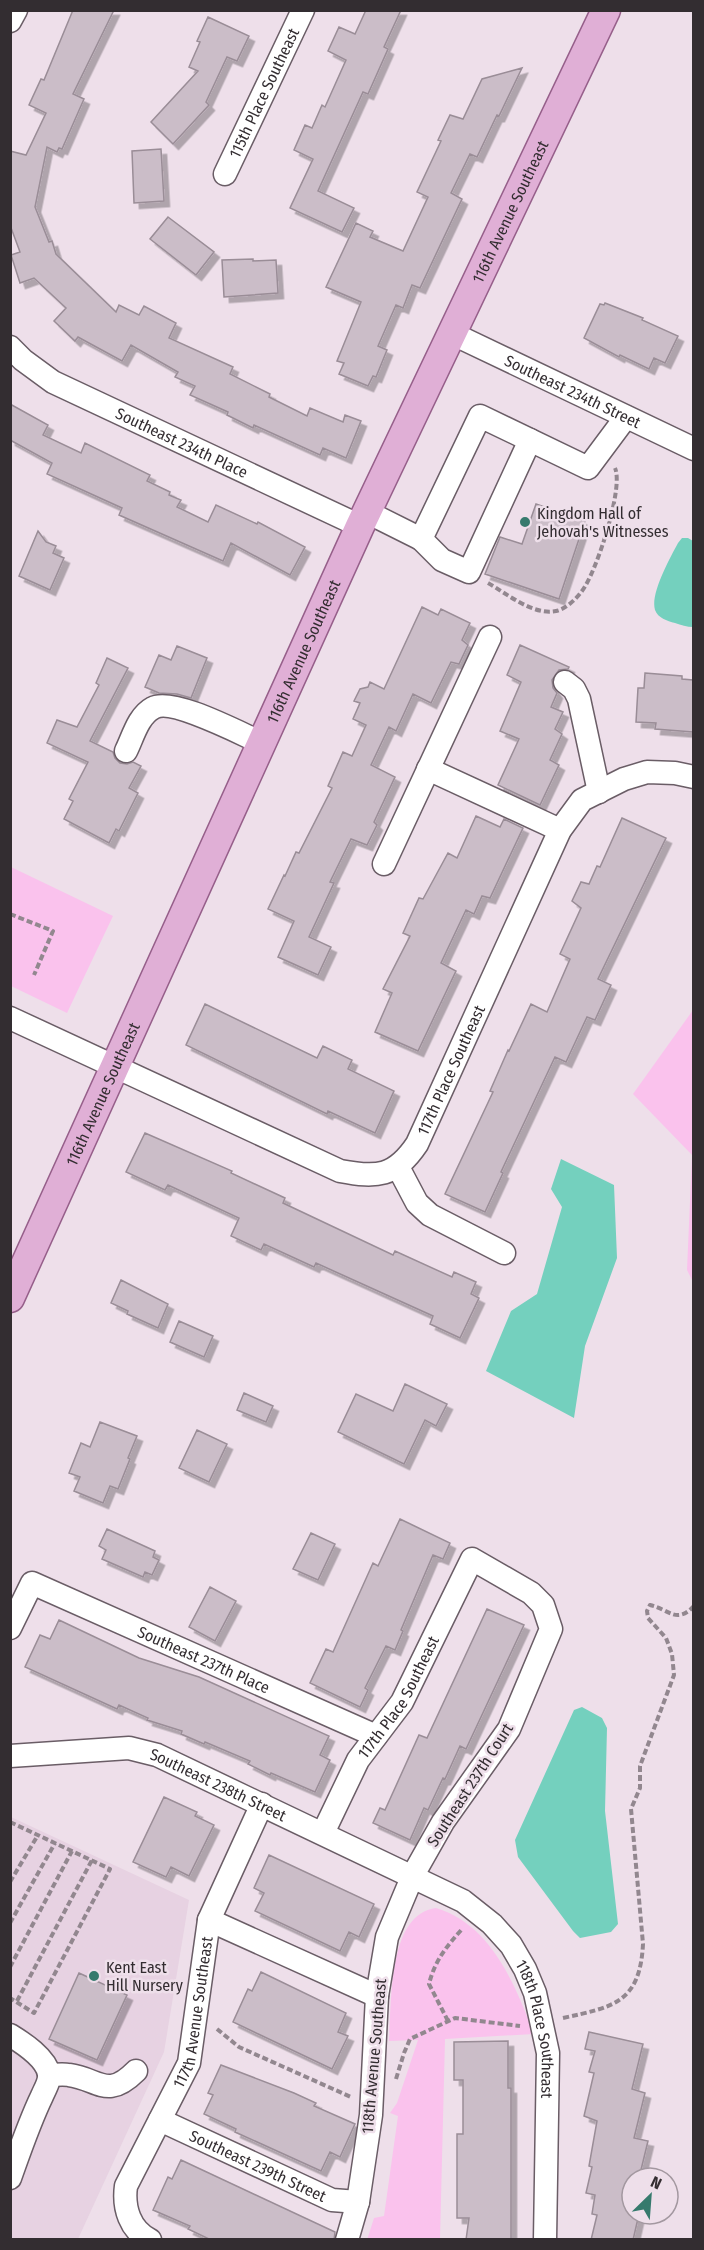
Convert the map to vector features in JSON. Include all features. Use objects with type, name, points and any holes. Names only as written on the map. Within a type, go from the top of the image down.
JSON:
[{"type":"main road","name":"116th Avenue Southeast","points":[[10,1298],[363,519],[606,10]]},
{"type":"street","points":[[10,21],[16,10]]},
{"type":"street","name":"115th Place Southeast","points":[[225,174],[303,10]]},
{"type":"street","name":"Southeast 234th Street","points":[[451,333],[693,448]]},
{"type":"street","name":"Southeast 234th Place","points":[[10,347],[23,360],[53,382],[363,519],[421,539],[442,560],[470,572]]},
{"type":"street","points":[[421,539],[480,416],[588,468],[626,417]]},
{"type":"street","points":[[470,572],[530,440]]},
{"type":"street","points":[[384,864],[490,637]]},
{"type":"street","points":[[565,682],[574,689],[579,699],[599,792]]},
{"type":"street","points":[[126,751],[143,716],[154,707],[165,705],[191,712],[262,743]]},
{"type":"street","points":[[428,769],[560,830]]},
{"type":"street","name":"117th Place Southeast","points":[[398,1167],[417,1144],[560,830],[582,800],[624,779],[647,772],[675,773],[693,777]]},
{"type":"street","points":[[10,1017],[115,1068],[340,1171],[368,1175],[387,1172],[398,1167],[417,1203],[430,1215],[504,1253]]},
{"type":"street","name":"117th Place Southeast","points":[[323,1833],[358,1760],[402,1702],[472,1559]]},
{"type":"street","name":"Southeast 237th Court","points":[[413,1875],[443,1822],[508,1729],[551,1629],[543,1605],[531,1593],[472,1559]]},
{"type":"street","name":"Southeast 237th Place","points":[[10,1628],[32,1583],[376,1736]]},
{"type":"street","name":"Southeast 238th Street","points":[[10,1756],[129,1748],[157,1755],[413,1875]]},
{"type":"street","name":"117th Avenue Southeast","points":[[150,2240],[141,2235],[129,2217],[124,2202],[126,2186],[189,2063],[209,1920],[262,1804]]},
{"type":"street","name":"118th Place Southeast","points":[[413,1875],[464,1901],[477,1912],[511,1945],[535,1993],[548,2054],[545,2240]]},
{"type":"street","name":"118th Avenue Southeast","points":[[347,2240],[358,2202],[371,2115],[377,1996],[387,1937],[413,1875]]},
{"type":"street","points":[[209,1920],[377,1996]]},
{"type":"street","points":[[10,2035],[38,2057],[49,2075],[47,2085],[25,2133],[10,2178]]},
{"type":"street","points":[[49,2075],[69,2074],[98,2086],[108,2086],[128,2080],[136,2071]]},
{"type":"street","name":"Southeast 239th Street","points":[[160,2120],[332,2200],[358,2202]]},
{"type":"path","points":[[470,572],[528,606],[544,611],[556,611],[569,604],[583,590],[593,569],[615,500],[618,475],[605,445]]},
{"type":"path","points":[[10,915],[53,931],[34,975]]},
{"type":"path","points":[[543,2023],[605,2009],[620,2002],[631,1989],[642,1966],[643,1944],[631,1809],[640,1788],[640,1766],[674,1675],[672,1654],[666,1638],[648,1618],[647,1611],[650,1605],[674,1616],[686,1614],[693,1606]]},
{"type":"path","points":[[10,1822],[110,1869],[34,2013],[10,1998]]},
{"type":"path","points":[[10,1882],[38,1835]]},
{"type":"path","points":[[10,1923],[55,1843]]},
{"type":"path","points":[[10,1968],[72,1851]]},
{"type":"path","points":[[17,2001],[92,1860]]},
{"type":"path","points":[[448,2021],[429,1984],[433,1968],[442,1952],[477,1912]]},
{"type":"shaded area","points":[[682,538],[693,541],[693,627],[666,620],[658,615],[654,603],[662,576]]},
{"type":"shaded area","points":[[11,867],[113,916],[67,1013],[11,986]]},
{"type":"shaded area","points":[[693,1010],[693,1282],[687,1270],[692,1155],[633,1094]]},
{"type":"shaded area","points":[[561,1159],[614,1185],[617,1258],[585,1346],[574,1418],[486,1371],[511,1311],[537,1294],[562,1207],[551,1189]]},
{"type":"shaded area","points":[[582,1707],[602,1718],[607,1728],[605,1811],[618,1924],[611,1932],[580,1938],[518,1857],[515,1840],[574,1710]]},
{"type":"shaded area","name":"Kent East Hill Nursery","points":[[11,1817],[189,1900],[164,2052],[78,2239],[11,2240]]},
{"type":"shaded area","points":[[436,1908],[456,1916],[487,1942],[519,1996],[534,2034],[445,2039],[440,2239],[367,2240],[374,2218],[384,2216],[398,2116],[390,2113],[397,2103],[418,2040],[389,2041],[395,1963],[400,1943],[408,1926],[420,1914]]},
{"type":"building","points":[[73,10],[114,10],[73,94],[84,99],[62,149],[59,148],[57,152],[47,147],[35,207],[56,254],[116,312],[119,305],[139,315],[144,306],[176,323],[169,338],[233,367],[230,374],[270,394],[269,397],[307,416],[310,408],[343,422],[345,415],[361,421],[346,458],[323,448],[320,455],[227,415],[228,412],[190,395],[195,386],[175,377],[178,372],[131,345],[122,361],[78,337],[75,341],[54,321],[66,308],[34,278],[20,283],[11,255],[20,252],[10,225],[10,151],[26,155],[46,113],[29,105],[41,79],[44,80]]},
{"type":"building","points":[[366,10],[401,10],[384,47],[388,49],[368,94],[363,92],[318,191],[354,208],[342,232],[290,208],[313,159],[294,150],[305,125],[312,128],[322,105],[325,107],[346,60],[328,51],[339,27],[355,34]]},
{"type":"building","points":[[208,17],[249,36],[237,61],[227,57],[206,102],[209,105],[173,144],[151,122],[198,71],[189,67]]},
{"type":"building","points":[[522,68],[477,157],[470,154],[451,193],[462,199],[420,288],[412,285],[403,308],[396,305],[378,346],[387,350],[376,377],[373,376],[368,386],[339,374],[344,363],[337,361],[361,302],[326,287],[356,223],[373,231],[370,237],[403,251],[428,197],[417,192],[441,141],[438,140],[450,115],[463,119],[482,79]]},
{"type":"building","points":[[161,149],[164,201],[134,203],[132,151]]},
{"type":"building","points":[[168,217],[214,252],[196,275],[150,239]]},
{"type":"building","points":[[253,259],[253,261],[276,260],[278,293],[224,297],[222,260]]},
{"type":"building","points":[[605,303],[643,318],[642,320],[678,336],[665,363],[654,358],[649,369],[620,355],[619,357],[584,338],[600,304]]},
{"type":"building","points":[[10,404],[48,425],[43,435],[81,453],[85,443],[150,475],[147,481],[181,500],[177,507],[208,522],[216,505],[257,524],[258,522],[305,547],[290,575],[231,543],[223,561],[119,515],[122,508],[47,474],[52,463],[10,440]]},
{"type":"building","points":[[536,504],[585,521],[559,599],[485,574],[500,537],[522,544]]},
{"type":"building","points":[[38,531],[46,542],[56,546],[53,553],[64,558],[50,590],[19,576]]},
{"type":"building","points":[[422,607],[438,615],[441,609],[470,623],[462,640],[468,645],[459,664],[451,662],[431,703],[413,694],[396,731],[389,727],[371,765],[395,777],[374,822],[377,825],[367,845],[351,839],[330,882],[334,883],[309,937],[331,947],[318,975],[278,957],[294,921],[268,909],[296,852],[299,853],[332,788],[328,786],[343,752],[352,756],[366,725],[353,719],[360,703],[354,701],[360,689],[368,687],[370,682],[384,689]]},
{"type":"building","points":[[520,645],[569,667],[559,670],[552,680],[553,688],[557,693],[551,707],[563,712],[555,729],[562,734],[550,760],[559,765],[540,805],[498,785],[519,739],[500,731],[521,682],[507,675]]},
{"type":"building","points":[[177,646],[207,658],[191,698],[159,693],[145,687],[159,655],[171,660]]},
{"type":"building","points":[[107,658],[128,668],[90,741],[113,752],[120,763],[133,762],[141,766],[129,788],[138,793],[119,831],[116,829],[109,843],[64,819],[73,801],[69,799],[88,762],[47,743],[57,720],[77,727],[99,685],[96,683]]},
{"type":"building","points":[[645,673],[682,676],[682,679],[693,680],[693,732],[655,729],[656,723],[636,722],[638,688],[644,688]]},
{"type":"building","points":[[476,816],[500,827],[504,819],[523,828],[490,898],[482,896],[474,914],[466,910],[441,963],[456,971],[418,1051],[375,1032],[392,993],[383,989],[410,936],[403,933],[419,898],[423,899],[448,853],[457,858]]},
{"type":"building","points":[[622,818],[666,838],[598,979],[611,985],[595,1020],[587,1017],[566,1062],[555,1057],[501,1172],[503,1173],[485,1212],[445,1194],[493,1092],[490,1091],[508,1050],[531,1004],[547,1012],[570,959],[560,954],[581,908],[572,901],[581,882],[589,884],[597,866],[600,867]]},
{"type":"building","points":[[205,1004],[317,1058],[323,1046],[352,1060],[348,1069],[394,1091],[375,1133],[328,1111],[327,1114],[186,1045]]},
{"type":"building","points":[[145,1133],[232,1171],[231,1173],[285,1198],[283,1203],[393,1255],[395,1251],[452,1277],[454,1272],[476,1282],[471,1294],[479,1298],[460,1338],[430,1324],[433,1316],[316,1263],[314,1267],[264,1244],[261,1250],[231,1236],[239,1218],[168,1185],[165,1190],[126,1172]]},
{"type":"building","points":[[121,1280],[168,1304],[158,1328],[127,1314],[128,1311],[111,1303]]},
{"type":"building","points":[[179,1321],[213,1336],[204,1357],[170,1342]]},
{"type":"building","points":[[405,1384],[447,1404],[436,1426],[425,1420],[404,1464],[338,1432],[356,1394],[393,1411]]},
{"type":"building","points":[[244,1393],[273,1406],[266,1422],[237,1410]]},
{"type":"building","points":[[100,1422],[137,1436],[118,1489],[110,1486],[103,1503],[74,1491],[80,1477],[69,1473],[81,1443],[90,1447]]},
{"type":"building","points":[[197,1430],[227,1444],[209,1482],[179,1468]]},
{"type":"building","points":[[400,1519],[450,1543],[443,1559],[433,1555],[401,1630],[403,1631],[395,1650],[386,1646],[365,1688],[368,1690],[360,1707],[310,1683],[326,1649],[333,1652],[373,1563],[378,1566]]},
{"type":"building","points":[[107,1529],[155,1551],[153,1557],[159,1560],[152,1575],[145,1572],[143,1577],[102,1559],[106,1550],[99,1546]]},
{"type":"building","points":[[311,1533],[335,1544],[318,1580],[293,1569]]},
{"type":"building","points":[[210,1587],[236,1601],[215,1641],[189,1627]]},
{"type":"building","points":[[487,1609],[524,1625],[466,1749],[460,1746],[428,1810],[424,1808],[410,1840],[373,1823],[380,1808],[385,1810],[419,1735],[427,1738]]},
{"type":"building","points":[[59,1620],[139,1658],[199,1677],[329,1736],[320,1755],[330,1760],[315,1792],[271,1773],[270,1775],[248,1764],[250,1761],[181,1734],[182,1731],[147,1720],[148,1718],[119,1705],[117,1709],[25,1667],[40,1635],[50,1639]]},
{"type":"building","points":[[164,1797],[197,1812],[195,1816],[214,1825],[189,1876],[171,1867],[166,1877],[133,1862]]},
{"type":"building","points":[[269,1855],[374,1904],[359,1937],[349,1932],[340,1951],[255,1911],[264,1893],[254,1888]]},
{"type":"building","points":[[261,1972],[346,2013],[338,2032],[348,2036],[332,2069],[233,2022],[248,1989],[252,1991]]},
{"type":"building","points":[[79,1973],[127,1995],[97,2060],[49,2039]]},
{"type":"building","points":[[589,2032],[643,2044],[632,2089],[645,2093],[634,2138],[648,2141],[642,2166],[620,2166],[620,2226],[636,2226],[633,2240],[591,2240],[597,2215],[592,2214],[595,2195],[586,2193],[592,2167],[589,2166],[597,2121],[584,2116],[594,2073],[589,2072],[595,2051],[585,2049]]},
{"type":"building","points":[[508,2041],[508,2088],[511,2088],[511,2240],[466,2240],[469,2218],[457,2218],[457,2134],[463,2134],[463,2080],[454,2080],[454,2042]]},
{"type":"building","points":[[221,2065],[294,2093],[316,2103],[314,2106],[355,2124],[340,2157],[330,2152],[321,2171],[235,2132],[236,2129],[204,2114],[213,2095],[208,2093]]},
{"type":"building","points":[[181,2160],[335,2232],[334,2240],[211,2240],[188,2229],[190,2226],[153,2210],[168,2177],[172,2179]]},
{"type":"place","name":"Kingdom Hall of Jehovah's Witnesses","points":[[525,522]]},
{"type":"place","name":"Kent East Hill Nursery","points":[[94,1976]]}]
